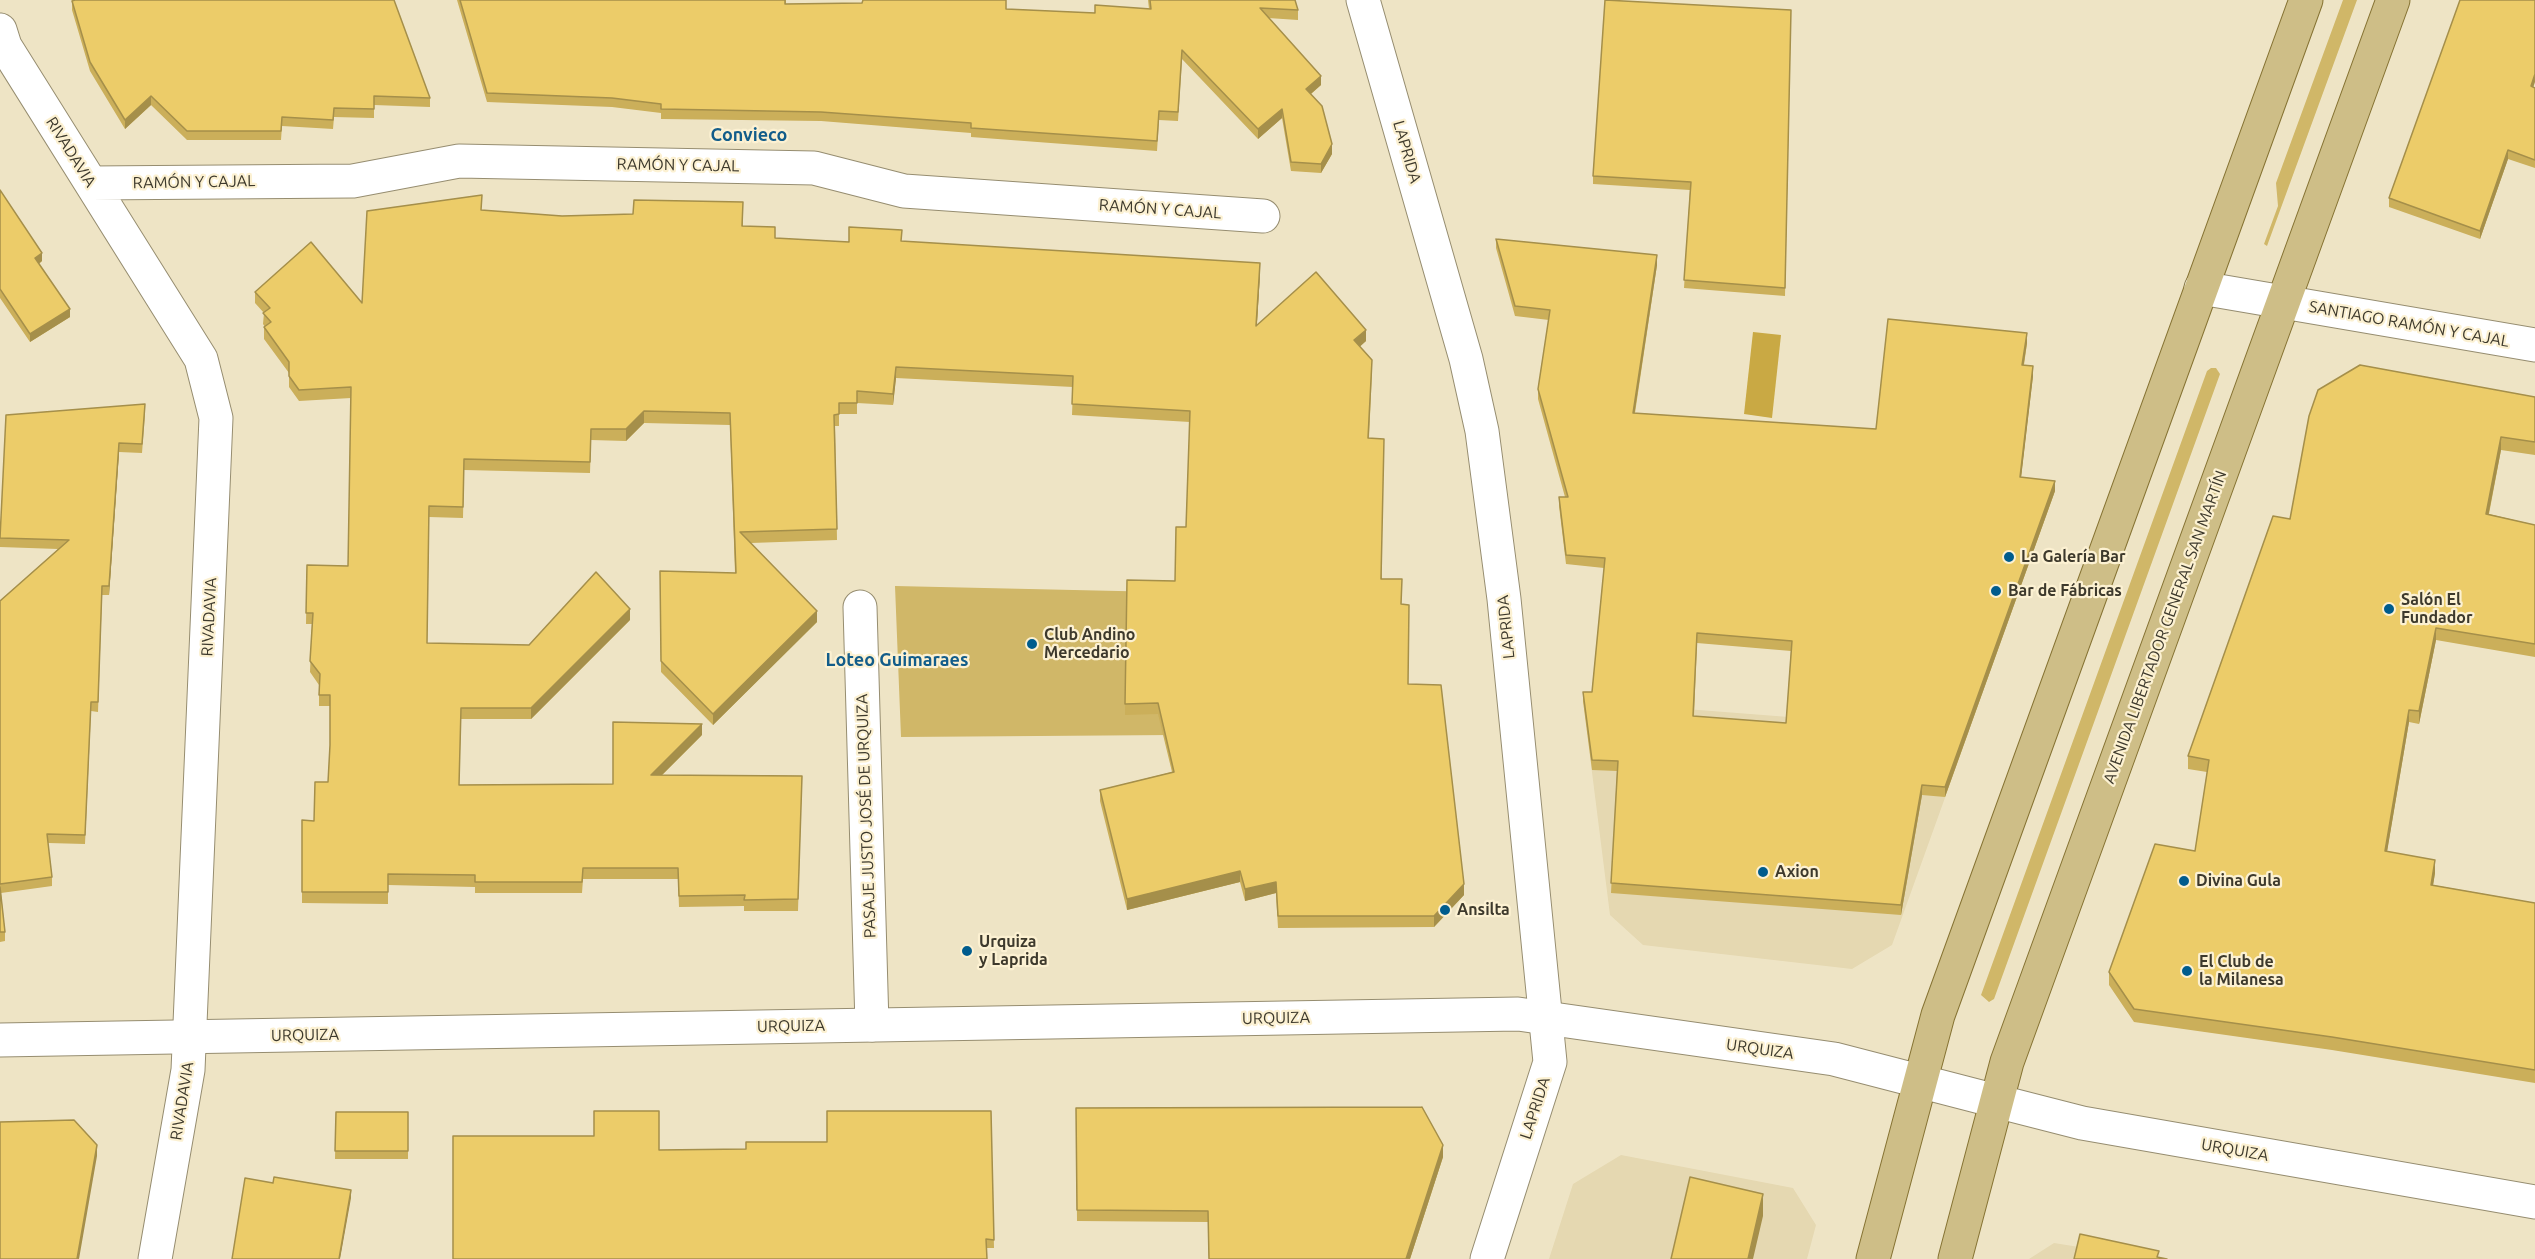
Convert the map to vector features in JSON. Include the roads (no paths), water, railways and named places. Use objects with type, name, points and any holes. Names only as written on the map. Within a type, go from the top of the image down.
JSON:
[{"type":"main road","points":[[1873,1259],[1938,1014],[2306,0]]},
{"type":"main road","name":"AVENIDA LIBERTADOR GENERAL SAN MARTÍN","points":[[1955,1259],[2007,1062],[2393,0]]},
{"type":"street","name":"LAPRIDA","points":[[1363,0],[1466,359],[1482,431],[1504,599],[1550,1062],[1487,1259]]},
{"type":"street","name":"RIVADAVIA","points":[[0,30],[5,46],[201,359],[216,418],[188,1070],[155,1259]]},
{"type":"street","name":"RAMÓN Y CAJAL","points":[[91,183],[352,181],[459,161],[814,168],[904,191],[1263,216]]},
{"type":"street","points":[[2201,288],[2283,303]]},
{"type":"street","name":"SANTIAGO RAMÓN Y CAJAL","points":[[2283,303],[2535,345]]},
{"type":"street","name":"PASAJE JUSTO JOSÉ DE URQUIZA","points":[[860,607],[872,1025]]},
{"type":"street","name":"URQUIZA","points":[[0,1040],[1518,1014],[1834,1059],[2082,1123],[2535,1202]]},
{"type":"place","name":"La Galería Bar","points":[[2009,557]]},
{"type":"place","name":"Bar de Fábricas","points":[[1996,591]]},
{"type":"place","name":"Salón El Fundador","points":[[2389,609]]},
{"type":"place","name":"Club Andino Mercedario","points":[[1032,644]]},
{"type":"place","name":"Axion","points":[[1763,872]]},
{"type":"place","name":"Divina Gula","points":[[2184,881]]},
{"type":"place","name":"Ansilta","points":[[1445,910]]},
{"type":"place","name":"Urquiza y Laprida","points":[[967,951]]},
{"type":"place","name":"El Club de la Milanesa","points":[[2187,971]]},
{"type":"district","name":"Convieco","points":[[749,135]]},
{"type":"district","name":"Loteo Guimaraes","points":[[897,660]]}]
